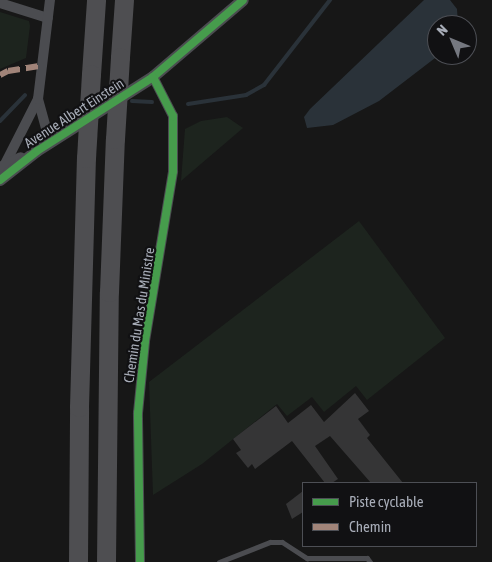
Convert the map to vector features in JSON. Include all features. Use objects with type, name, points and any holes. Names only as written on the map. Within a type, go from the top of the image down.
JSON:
[{"type":"highway","points":[[78,562],[79,397],[86,158],[96,0]]},
{"type":"highway","points":[[106,562],[109,292],[115,139],[124,0]]},
{"type":"street","points":[[2,166],[38,99],[50,0]]},
{"type":"street","name":"Avenue Albert Einstein","points":[[0,180],[37,151],[153,77],[243,0]]},
{"type":"street","points":[[0,3],[48,18]]},
{"type":"street","name":"Chemin du Mas du Ministre","points":[[140,562],[138,413],[145,341],[173,172],[173,116],[153,77]]},
{"type":"street","points":[[38,99],[50,143]]},
{"type":"street","name":"Avenue Albert Einstein","points":[[2,166],[37,151]]},
{"type":"lane","points":[[219,562],[270,542],[282,542],[307,558],[367,558],[370,562]]},
{"type":"shaded area","points":[[424,0],[450,0],[457,9],[457,15],[427,15],[427,64],[379,101],[333,125],[307,128],[304,117],[310,109]]},
{"type":"shaded area","points":[[0,12],[29,21],[30,26],[26,58],[0,69]]},
{"type":"shaded area","points":[[227,117],[243,128],[181,181],[185,129],[201,121]]},
{"type":"shaded area","points":[[359,221],[445,338],[367,400],[356,386],[324,412],[312,397],[287,416],[277,404],[202,464],[153,495],[149,382]]},
{"type":"building","points":[[355,393],[369,411],[358,419],[370,435],[367,438],[402,482],[370,482],[330,436],[315,446],[338,479],[334,482],[324,482],[292,441],[255,469],[252,464],[248,468],[236,453],[241,450],[233,439],[276,406],[288,423],[311,405],[324,422]]},
{"type":"building","points":[[302,492],[302,513],[292,519],[286,504]]},
{"type":"waterway","points":[[188,104],[246,95],[264,85],[330,0]]},
{"type":"waterway","points":[[0,121],[25,95]]},
{"type":"waterway","points":[[132,101],[152,102]]},
{"type":"marked path","points":[[0,75],[8,71],[41,66]]},
{"type":"cycle path","points":[[0,180],[37,151],[153,77],[243,0]]},
{"type":"cycle path","points":[[140,562],[138,413],[145,341],[173,171],[173,116],[153,77]]}]
